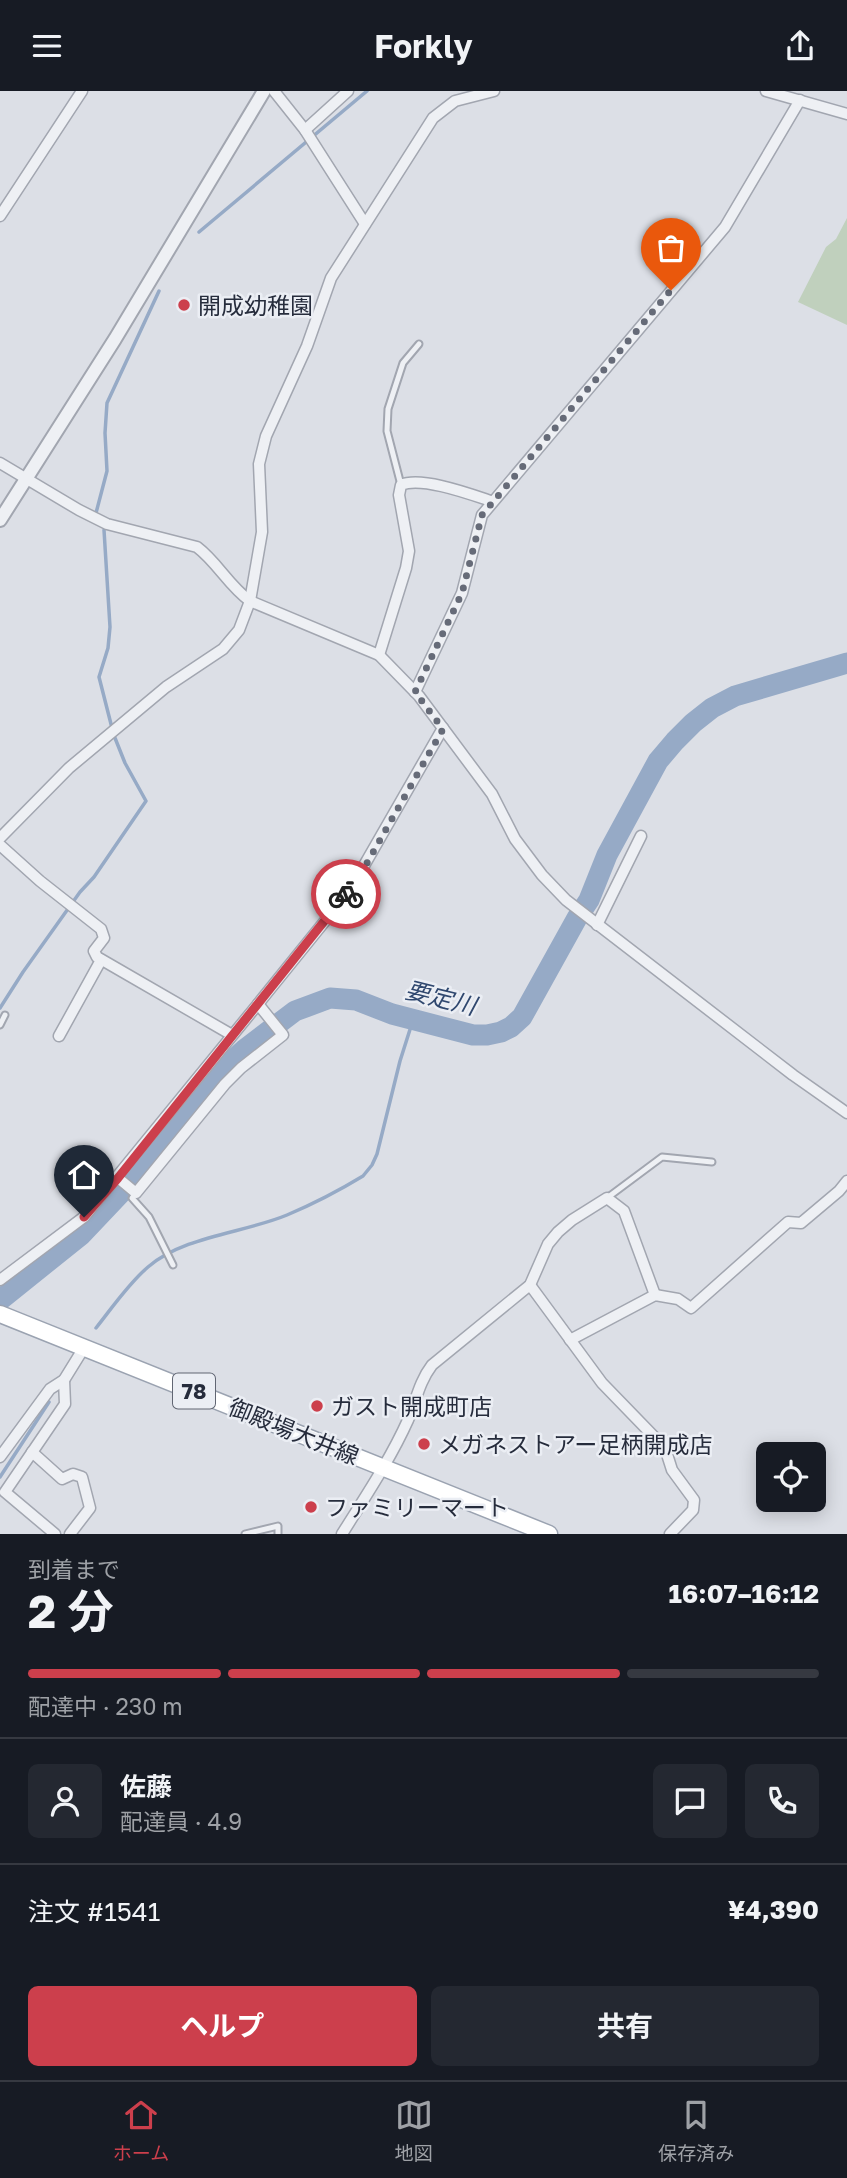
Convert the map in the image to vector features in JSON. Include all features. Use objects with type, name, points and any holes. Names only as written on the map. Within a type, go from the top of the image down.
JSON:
[{"type":"main road","name":"御殿場大井線","points":[[2,1314],[549,1534]]},
{"type":"street","points":[[0,216],[82,91]]},
{"type":"street","points":[[0,520],[115,339],[264,91]]},
{"type":"street","points":[[274,91],[305,129],[365,224]]},
{"type":"street","points":[[305,129],[348,91]]},
{"type":"street","points":[[0,838],[69,768],[166,687],[223,649],[239,630],[250,601],[262,532],[258,482],[261,450],[317,322],[331,278],[433,118],[455,101],[494,91]]},
{"type":"street","points":[[766,91],[847,114]]},
{"type":"street","points":[[415,692],[462,593],[482,515],[491,501],[725,227],[800,100]]},
{"type":"street","points":[[0,463],[107,524],[197,547],[250,601],[379,655],[415,692],[492,794],[515,839],[542,875],[566,900],[802,1082],[847,1113]]},
{"type":"street","points":[[379,655],[409,551],[399,495],[401,485],[409,481],[454,489],[491,501]]},
{"type":"street","points":[[0,1280],[84,1217],[119,1179],[356,880],[443,729]]},
{"type":"street","points":[[593,922],[641,836]]},
{"type":"street","points":[[0,845],[104,933],[104,940],[94,951],[95,956],[232,1035]]},
{"type":"street","points":[[59,1036],[101,960]]},
{"type":"street","points":[[119,1179],[134,1192],[225,1084],[283,1035],[258,1004]]},
{"type":"street","points":[[570,1340],[655,1296],[678,1299],[691,1308],[788,1222],[801,1223],[847,1181]]},
{"type":"street","points":[[342,1534],[384,1468],[408,1420],[422,1378],[432,1366],[530,1285],[548,1244],[572,1220],[607,1198],[624,1211],[655,1296]]},
{"type":"street","points":[[530,1285],[602,1383],[665,1448],[672,1470],[694,1500],[693,1510],[670,1534]]},
{"type":"street","points":[[0,1457],[50,1389],[64,1380],[85,1346]]},
{"type":"street","points":[[55,1534],[5,1492],[65,1404],[64,1380]]},
{"type":"street","points":[[33,1453],[62,1479],[74,1474],[82,1477],[89,1508],[70,1534]]},
{"type":"lane","points":[[401,485],[387,431],[388,409],[402,363],[418,344]]},
{"type":"lane","points":[[0,1025],[5,1015]]},
{"type":"lane","points":[[607,1198],[662,1157],[712,1162]]},
{"type":"lane","points":[[134,1192],[132,1198],[149,1217],[173,1265]]},
{"type":"lane","points":[[245,1534],[278,1526],[278,1534]]},
{"type":"green space","points":[[847,218],[847,325],[798,302],[826,247],[836,239]]},
{"type":"waterway","points":[[199,232],[367,91]]},
{"type":"waterway","points":[[96,513],[107,471],[107,403],[159,291]]},
{"type":"waterway","points":[[104,530],[110,627],[108,648],[99,677],[112,728]]},
{"type":"waterway","name":"要定川","points":[[0,1300],[81,1235],[134,1179],[224,1068],[295,1011],[330,998],[356,1000],[392,1014],[473,1035],[487,1035],[511,1027],[522,1017],[589,900],[607,855],[658,761],[675,741],[712,708],[735,696],[847,663]]},
{"type":"waterway","points":[[0,1008],[146,801],[115,738]]},
{"type":"waterway","points":[[96,1328],[134,1281],[163,1257],[196,1242],[287,1215],[363,1176],[377,1154],[413,1020]]},
{"type":"waterway","points":[[0,1477],[49,1402]]},
{"type":"way so far","points":[[346,894],[363,870],[443,729],[415,692],[462,593],[482,515],[491,501],[671,290]]},
{"type":"place","name":"開成幼稚園","points":[[184,305]]},
{"type":"place","name":"ガスト開成町店","points":[[317,1406]]},
{"type":"place","name":"メガネストアー足柄開成店","points":[[424,1444]]},
{"type":"place","name":"ファミリーマート","points":[[311,1507]]},
{"type":"route","points":[[84,1217],[346,894]]}]
